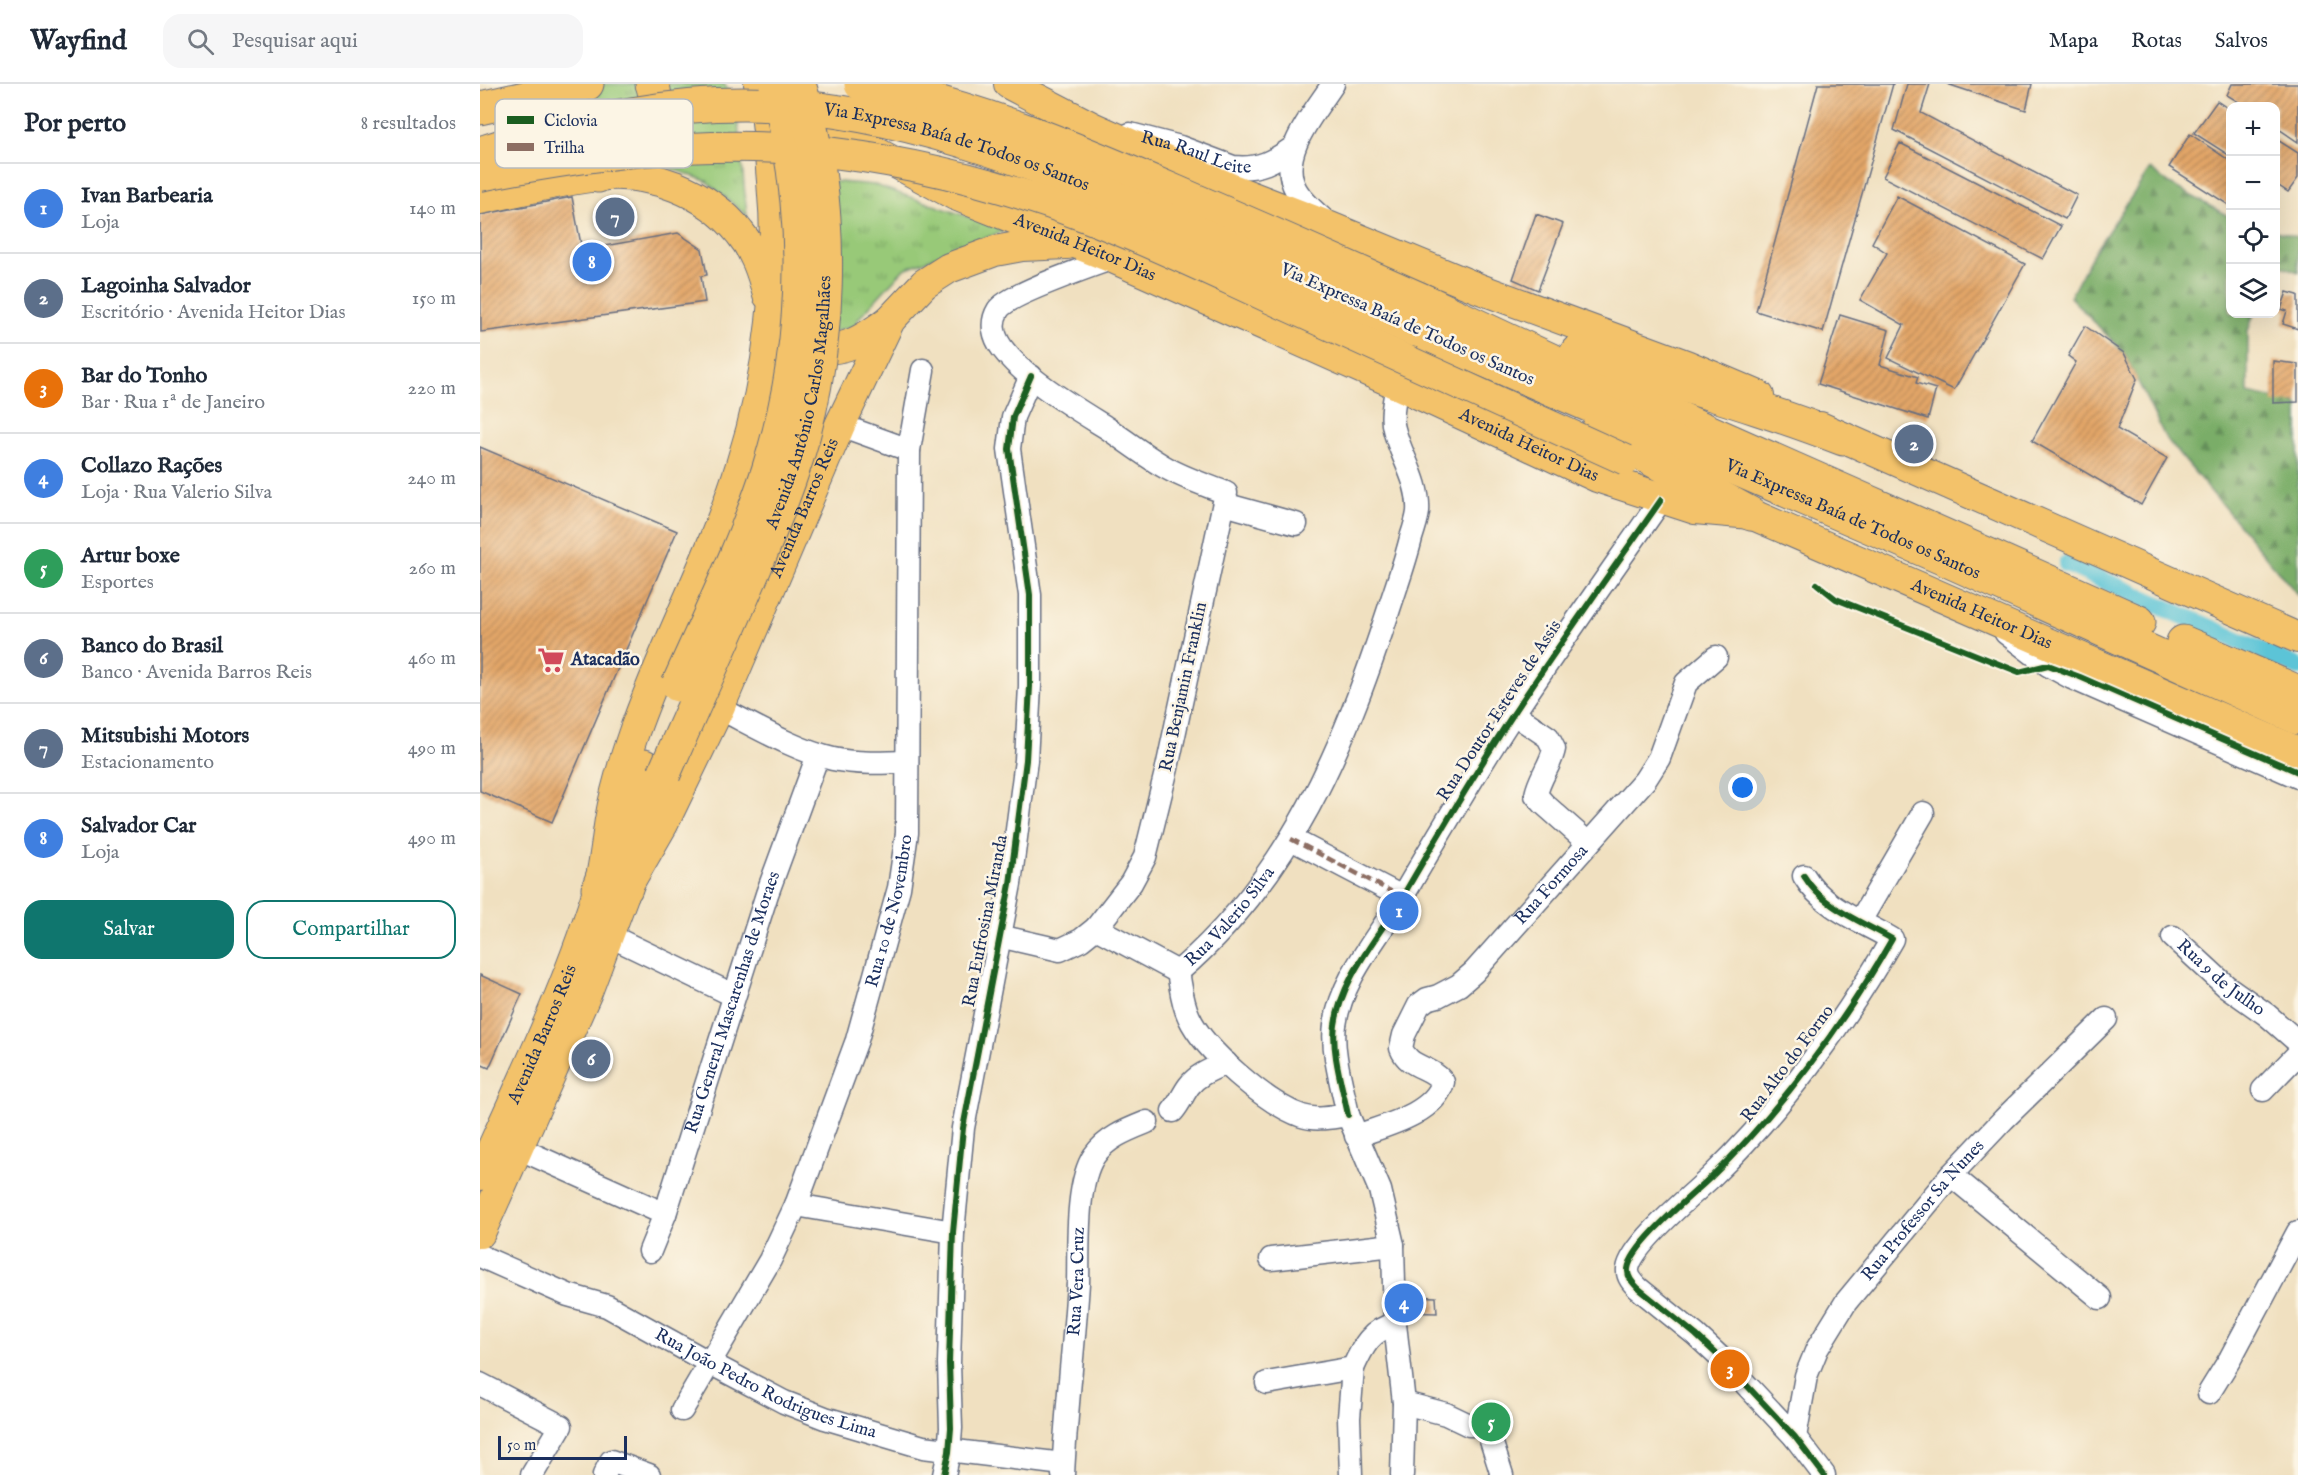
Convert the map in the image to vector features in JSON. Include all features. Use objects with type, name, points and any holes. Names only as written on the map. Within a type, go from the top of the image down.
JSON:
[{"type":"highway","points":[[520,99],[587,84]]},
{"type":"highway","points":[[652,84],[654,99]]},
{"type":"highway","name":"Avenida Antônio Carlos Magalhães","points":[[654,770],[768,471],[783,418],[793,365],[800,307],[799,213],[794,173],[776,84]]},
{"type":"highway","name":"Avenida Antônio Carlos Magalhães","points":[[654,770],[745,593],[790,480],[805,426],[814,383],[824,309],[823,215],[819,171],[798,84]]},
{"type":"highway","name":"Via Expressa Baía de Todos os Santos","points":[[861,84],[971,112],[1106,162],[1640,423],[2298,718]]},
{"type":"highway","points":[[480,108],[495,105]]},
{"type":"highway","name":"Via Expressa Baía de Todos os Santos","points":[[693,106],[790,106],[884,120],[992,150],[1057,174],[1211,238],[1421,316]]},
{"type":"highway","name":"Via Expressa Baía de Todos os Santos","points":[[480,153],[495,148]]},
{"type":"highway","points":[[598,176],[610,168]]},
{"type":"highway","points":[[1421,316],[1640,423],[1751,514]]},
{"type":"highway","points":[[1640,423],[1786,417],[1843,439]]},
{"type":"highway","name":"Via Expressa Baía de Todos os Santos","points":[[1640,423],[2298,692]]},
{"type":"highway","name":"Avenida Barros Reis","points":[[612,889],[654,770]]},
{"type":"main road","name":"Avenida Barros Reis","points":[[480,1233],[610,936],[614,797],[622,768],[635,729],[741,467],[761,392],[772,311],[775,210],[768,127],[759,84]]},
{"type":"main road","name":"Avenida Heitor Dias","points":[[782,84],[832,124],[870,149],[916,176],[955,195],[1113,258],[1397,384],[1598,477],[1661,500],[1695,509],[1751,514],[2298,752]]},
{"type":"main road","points":[[1009,84],[1094,128],[1264,202],[1480,289],[1697,369],[1751,392],[1843,439],[2298,638]]},
{"type":"main road","points":[[1079,244],[1099,239],[1118,229],[1129,218],[1138,188],[1131,170],[1121,155],[1094,128]]},
{"type":"main road","points":[[693,149],[784,149],[852,156],[901,164],[1020,194],[1089,218],[1358,337],[1640,423]]},
{"type":"main road","points":[[480,176],[530,168]]},
{"type":"main road","points":[[480,199],[598,176],[623,175],[666,183],[697,197],[721,213],[740,232],[760,267],[772,311],[784,331],[797,342],[809,347],[840,348],[854,344],[890,320]]},
{"type":"main road","points":[[1223,307],[1204,277],[1198,255],[1200,241],[1208,225],[1220,214],[1236,206],[1264,202]]},
{"type":"main road","name":"Avenida Barros Reis","points":[[480,1175],[566,981],[612,889],[663,824],[719,708],[840,425],[890,320],[924,284],[949,268],[972,258],[1022,246],[1079,244]]},
{"type":"main road","points":[[761,392],[780,381],[793,378],[817,384],[827,391],[840,425]]},
{"type":"street","name":"Rua Raul Leite","points":[[1330,227],[1301,198],[1291,179],[1291,168],[1294,147],[1333,84]]},
{"type":"street","name":"Rua Raul Leite","points":[[1094,128],[1156,140],[1233,167],[1243,168],[1252,168],[1272,162],[1294,147]]},
{"type":"street","points":[[1113,258],[1025,293],[998,308],[994,320],[994,334],[1003,349],[1031,376],[1165,467],[1226,493],[1224,504],[1296,524]]},
{"type":"street","name":"Rua 10 de Novembro","points":[[682,1410],[770,1260],[796,1204],[857,1040],[898,888],[907,833],[909,450],[923,370]]},
{"type":"street","name":"Rua Eufrosina Miranda","points":[[944,1475],[949,1452],[953,1232],[963,1128],[1010,884],[1026,760],[1030,686],[1030,595],[1009,449],[1010,432],[1019,400],[1031,376]]},
{"type":"street","name":"Rua Valerio Silva","points":[[1352,1125],[1324,1118],[1301,1116],[1251,1085],[1226,1063],[1190,1019],[1185,1007],[1178,972],[1206,948],[1263,880],[1291,839],[1324,781],[1349,722],[1391,603],[1418,514],[1415,486],[1393,427],[1397,384]]},
{"type":"street","points":[[840,425],[909,450]]},
{"type":"street","name":"Rua Doutor Esteves de Assis","points":[[1352,1125],[1336,1051],[1335,1026],[1342,1000],[1352,977],[1457,802],[1514,714],[1661,500]]},
{"type":"street","name":"Rua Benjamin Franklin","points":[[999,936],[1060,950],[1081,940],[1096,928],[1131,882],[1145,857],[1167,768],[1224,504]]},
{"type":"street","points":[[1986,618],[2048,665],[2072,678],[2298,777]]},
{"type":"street","name":"Rua Formosa","points":[[1352,1125],[1412,1114],[1434,1100],[1443,1082],[1437,1074],[1405,1058],[1401,1048],[1415,1011],[1427,999],[1438,996],[1467,980],[1587,842],[1645,780],[1659,758],[1686,683],[1716,657]]},
{"type":"street","points":[[719,708],[818,755],[836,760],[858,762],[907,762]]},
{"type":"street","points":[[1514,714],[1548,737],[1554,748],[1536,795],[1587,842]]},
{"type":"street","name":"Rua General Mascarenhas de Moraes","points":[[650,1251],[665,1214],[767,894],[818,755]]},
{"type":"street","points":[[1860,921],[1923,813]]},
{"type":"street","points":[[1291,839],[1402,897]]},
{"type":"street","name":"Rua Alto do Forno","points":[[1795,1437],[1724,1361],[1638,1288],[1630,1279],[1628,1269],[1637,1251],[1659,1226],[1748,1140],[1836,1029],[1875,970],[1892,939],[1839,911],[1812,889],[1804,876]]},
{"type":"street","points":[[1096,928],[1178,972]]},
{"type":"street","points":[[610,936],[734,995]]},
{"type":"street","name":"Rua 9 de Julho","points":[[2173,937],[2226,986],[2267,1015],[2298,1042]]},
{"type":"street","name":"Rua Professor Sa Nunes","points":[[1795,1437],[1806,1376],[1833,1322],[1863,1280],[1951,1175],[2004,1119],[2106,1019]]},
{"type":"street","points":[[2263,1090],[2298,1054]]},
{"type":"street","points":[[1173,1111],[1189,1086],[1205,1072],[1226,1063]]},
{"type":"street","name":"Rua Vera Cruz","points":[[1063,1469],[1078,1282],[1080,1211],[1086,1173],[1093,1157],[1107,1142],[1126,1130],[1147,1122]]},
{"type":"street","points":[[1352,1125],[1380,1190],[1394,1245],[1395,1324],[1404,1403],[1402,1475]]},
{"type":"street","points":[[518,1148],[665,1214]]},
{"type":"street","points":[[1951,1175],[2100,1298]]},
{"type":"street","points":[[796,1204],[953,1232]]},
{"type":"street","points":[[2209,1393],[2230,1359],[2298,1232]]},
{"type":"street","points":[[1271,1259],[1394,1245]]},
{"type":"street","name":"Rua João Pedro Rodrigues Lima","points":[[480,1256],[568,1295],[607,1306],[784,1402],[825,1419],[911,1444],[949,1452],[1063,1469]]},
{"type":"street","points":[[1351,1475],[1350,1418],[1353,1368],[1362,1347],[1375,1332],[1395,1324]]},
{"type":"street","points":[[1267,1383],[1353,1368]]},
{"type":"street","points":[[480,1384],[561,1426],[532,1475]]},
{"type":"street","points":[[1404,1403],[1446,1414],[1469,1425],[1485,1425],[1502,1475]]},
{"type":"street","points":[[1795,1437],[1814,1465],[1824,1475]]},
{"type":"street","points":[[607,1468],[649,1475]]},
{"type":"green space","points":[[589,84],[724,84],[736,102],[747,216],[706,181],[670,168],[693,168],[693,99],[586,99]]},
{"type":"green space","points":[[2150,169],[2170,184],[2226,215],[2226,318],[2253,318],[2248,331],[2248,393],[2298,404],[2298,595],[2165,437],[2124,353],[2070,297],[2094,252]]},
{"type":"green space","points":[[771,176],[875,185],[1007,230],[904,269],[858,319],[855,326],[827,333]]},
{"type":"green space","points":[[2280,232],[2298,237],[2298,272],[2280,265]]},
{"type":"building","points":[[1818,84],[1893,84],[1823,332],[1756,311]]},
{"type":"building","points":[[1907,84],[1930,84],[1921,113],[2077,195],[2065,219],[1894,130]]},
{"type":"building","points":[[1947,84],[2032,84],[2026,110]]},
{"type":"building","points":[[2232,84],[2298,84],[2298,142],[2280,130],[2280,102],[2238,102],[2227,95]]},
{"type":"building","points":[[2217,101],[2226,107],[2226,153],[2194,133]]},
{"type":"building","points":[[2190,134],[2226,158],[2226,203],[2169,167]]},
{"type":"building","points":[[2280,142],[2298,153],[2298,178],[2288,192],[2280,187]]},
{"type":"building","points":[[1900,143],[2061,226],[2043,259],[1883,177]]},
{"type":"building","points":[[1897,196],[2025,264],[1954,390],[1888,358],[1904,325],[1860,300],[1887,253],[1872,243]]},
{"type":"building","points":[[572,197],[582,250],[678,233],[702,249],[707,275],[701,276],[705,302],[481,332],[480,215]]},
{"type":"building","points":[[1536,214],[1563,224],[1538,290],[1513,279]]},
{"type":"building","points":[[2287,292],[2298,295],[2298,329],[2283,324],[2287,311],[2281,309]]},
{"type":"building","points":[[1840,315],[1889,330],[1880,365],[1918,377],[1916,383],[1936,389],[1928,419],[1818,384]]},
{"type":"building","points":[[2085,326],[2124,353],[2137,379],[2117,429],[2167,458],[2141,505],[2032,441],[2076,362],[2068,356]]},
{"type":"building","points":[[2273,361],[2298,364],[2298,402],[2273,403]]},
{"type":"building","name":"Atacadão","points":[[480,447],[677,531],[552,822],[480,791]]},
{"type":"building","points":[[480,975],[522,994],[489,1068],[480,1064]]},
{"type":"building","points":[[1403,1296],[1436,1297],[1437,1313],[1402,1312]]},
{"type":"waterway","points":[[2067,564],[2298,667]]},
{"type":"marked path","points":[[1291,839],[1402,897]]},
{"type":"cycle path","points":[[944,1475],[951,1428],[949,1363],[953,1232],[963,1128],[1010,884],[1026,760],[1030,686],[1030,595],[1009,449],[1013,417],[1031,376]]},
{"type":"cycle path","points":[[1348,1115],[1336,1058],[1334,1035],[1345,990],[1363,957],[1512,716],[1661,500]]},
{"type":"cycle path","points":[[1817,584],[1836,599],[2019,672],[2048,665],[2080,677],[2298,772]]},
{"type":"cycle path","points":[[1804,876],[1821,897],[1832,905],[1892,939],[1832,1034],[1786,1095],[1736,1152],[1651,1234],[1632,1259],[1628,1275],[1638,1288],[1724,1361],[1795,1437],[1824,1475]]},
{"type":"place","name":"Mitsubishi Motors","points":[[615,217]]},
{"type":"place","name":"Salvador Car","points":[[592,262]]},
{"type":"place","name":"Lagoinha Salvador","points":[[1914,444]]},
{"type":"place","name":"Atacadão","points":[[551,660]]},
{"type":"place","name":"Ivan Barbearia","points":[[1399,911]]},
{"type":"place","name":"Banco do Brasil","points":[[591,1059]]},
{"type":"place","name":"Collazo Rações","points":[[1404,1303]]},
{"type":"place","name":"Bar do Tonho","points":[[1730,1369]]},
{"type":"place","name":"Artur boxe","points":[[1491,1422]]}]
